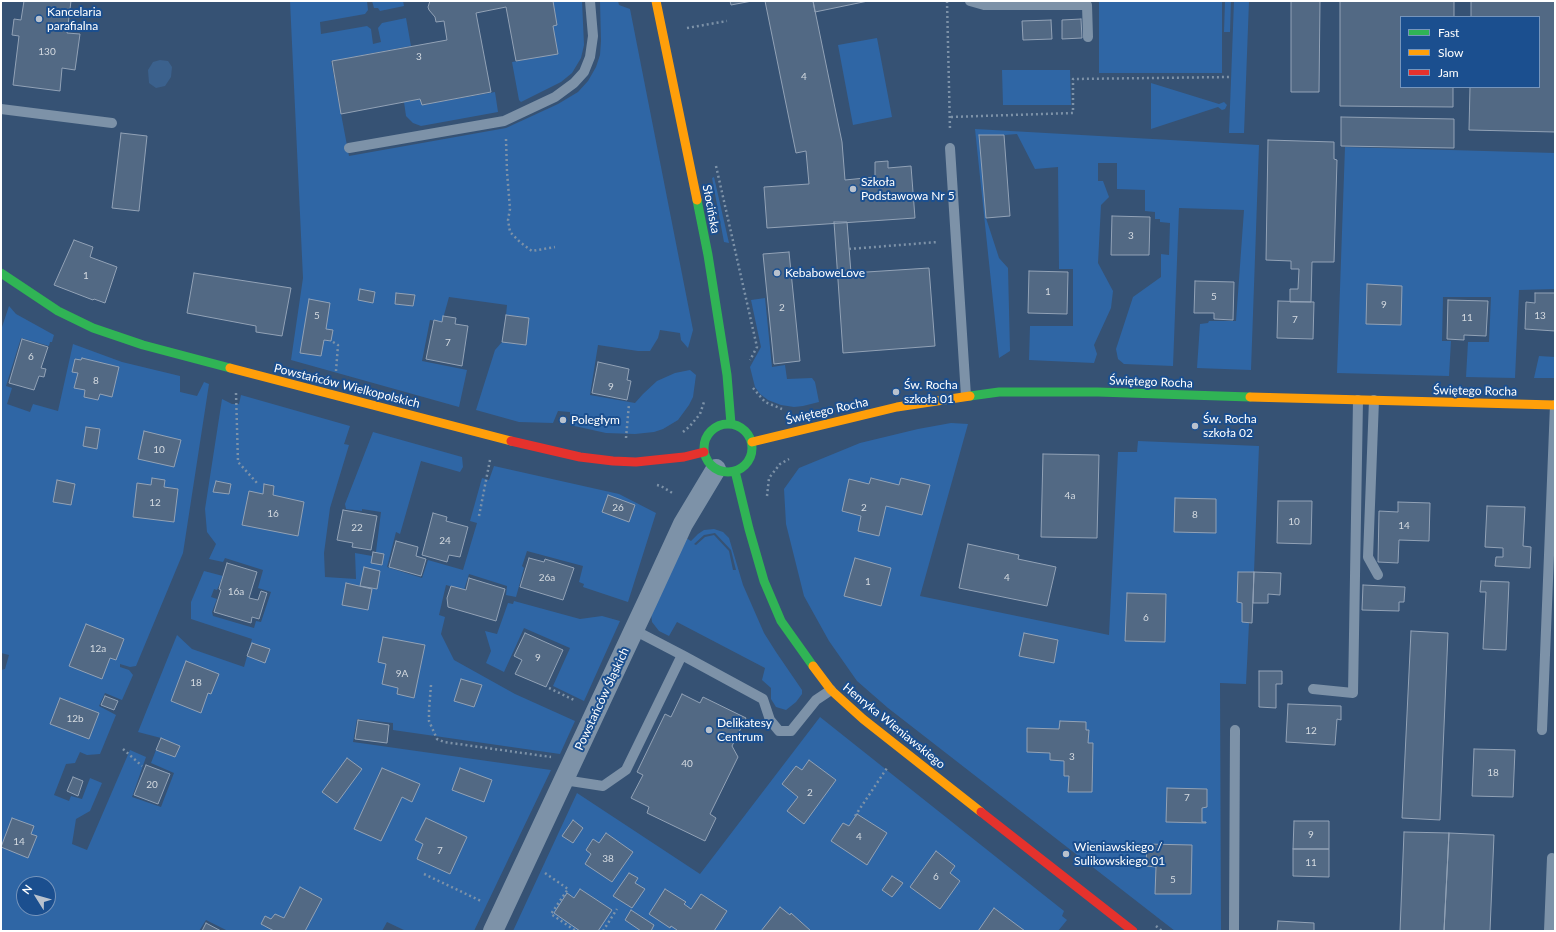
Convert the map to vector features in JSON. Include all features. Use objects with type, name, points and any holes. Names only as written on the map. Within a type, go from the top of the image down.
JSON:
[{"type":"street","name":"Słocińska","points":[[656,1],[708,255],[727,375],[731,424]]},
{"type":"street","name":"Powstańców Wielkopolskich","points":[[1,273],[58,311],[93,328],[143,345],[539,448],[580,458],[636,462],[704,452]]},
{"type":"street","name":"Świętego Rocha","points":[[752,442],[897,408],[942,399],[999,392],[1090,392],[1555,405]]},
{"type":"street","points":[[731,424],[738,426],[749,435],[752,442],[749,460],[741,469],[735,471],[722,472],[716,469],[708,462],[704,452],[704,444],[710,431],[716,426],[731,424]]},
{"type":"street","name":"Powstańców Śląskich","points":[[493,931],[574,760],[682,524],[716,469]]},
{"type":"street","name":"Henryka Wieniawskiego","points":[[735,471],[749,529],[764,581],[781,621],[808,661],[831,690],[863,719],[1133,931]]},
{"type":"lane","points":[[349,148],[504,121],[555,97],[574,84],[584,72],[590,57],[593,36],[590,1]]},
{"type":"lane","points":[[970,1],[984,5],[1087,5],[1088,37]]},
{"type":"lane","points":[[1,109],[112,123]]},
{"type":"lane","points":[[950,148],[966,396]]},
{"type":"lane","points":[[1313,689],[1353,693],[1358,400]]},
{"type":"lane","points":[[1374,400],[1368,557],[1378,575]]},
{"type":"lane","points":[[1542,730],[1555,405]]},
{"type":"lane","points":[[634,630],[763,699],[770,720],[779,731],[791,731],[816,700],[831,690]]},
{"type":"lane","points":[[564,780],[603,786],[626,770],[682,655]]},
{"type":"lane","points":[[1234,931],[1235,730]]},
{"type":"lane","points":[[1549,931],[1552,858]]},
{"type":"path","points":[[947,1],[951,117],[950,148]]},
{"type":"path","points":[[688,28],[727,20]]},
{"type":"path","points":[[686,21],[689,34]]},
{"type":"path","points":[[951,117],[1073,113],[1074,79],[1231,77]]},
{"type":"path","points":[[504,121],[507,146],[507,172],[510,209],[508,220],[510,232],[532,251],[555,247]]},
{"type":"path","points":[[716,165],[757,347],[748,364]]},
{"type":"path","points":[[849,249],[956,240]]},
{"type":"path","points":[[333,342],[338,345],[335,373]]},
{"type":"path","points":[[752,385],[754,391],[765,402],[779,409],[788,410]]},
{"type":"path","points":[[236,388],[235,404],[238,462],[257,483]]},
{"type":"path","points":[[681,433],[690,426],[700,414],[705,400]]},
{"type":"path","points":[[626,434],[629,404]]},
{"type":"path","points":[[479,516],[492,453]]},
{"type":"path","points":[[766,500],[769,478],[780,464],[792,458]]},
{"type":"path","points":[[654,485],[661,486],[674,494],[675,499]]},
{"type":"path","points":[[431,685],[429,721],[437,739],[444,742],[574,760]]},
{"type":"path","points":[[549,688],[596,711]]},
{"type":"path","points":[[123,749],[142,766]]},
{"type":"path","points":[[855,816],[891,762]]},
{"type":"path","points":[[527,859],[568,889],[551,914],[576,931]]},
{"type":"path","points":[[424,874],[503,912]]},
{"type":"path","points":[[603,931],[617,909]]},
{"type":"path","points":[[1150,921],[1162,931]]},
{"type":"shaded area","points":[[290,1],[367,1],[368,10],[365,14],[320,22],[321,34],[367,26],[371,29],[373,44],[381,42],[378,28],[382,23],[406,18],[411,46],[331,61],[349,156],[506,128],[558,104],[578,92],[588,81],[596,67],[600,55],[601,41],[600,1],[618,1],[619,5],[630,9],[693,330],[688,348],[681,340],[680,333],[660,330],[658,338],[650,351],[638,351],[598,345],[590,395],[635,403],[657,381],[675,373],[690,370],[696,375],[693,397],[678,420],[663,429],[654,432],[635,434],[606,433],[570,425],[570,412],[558,411],[553,423],[519,422],[476,410],[495,350],[502,342],[526,345],[529,318],[506,315],[507,305],[449,297],[442,322],[430,320],[422,361],[467,370],[459,407],[291,360],[303,278]]},
{"type":"shaded area","points":[[372,1],[403,1],[404,6],[380,11],[378,8],[374,8]]},
{"type":"shaded area","points":[[553,1],[582,1],[584,45],[581,58],[572,73],[561,82],[521,102],[519,100],[512,62],[558,54],[553,26],[557,24]]},
{"type":"shaded area","points":[[1099,1],[1222,1],[1222,73],[1099,73]]},
{"type":"shaded area","points":[[1225,1],[1231,1],[1230,32],[1224,32]]},
{"type":"shaded area","points":[[1234,1],[1249,1],[1244,133],[1229,133]]},
{"type":"shaded area","points":[[877,38],[892,117],[853,125],[838,45]]},
{"type":"shaded area","points":[[160,60],[168,61],[172,67],[171,77],[165,86],[156,88],[149,83],[148,70],[153,62]]},
{"type":"shaded area","points":[[1002,70],[1070,70],[1071,105],[1003,105]]},
{"type":"shaded area","points":[[1151,83],[1219,104],[1224,102],[1227,105],[1225,109],[1222,110],[1218,107],[1151,129]]},
{"type":"shaded area","points":[[495,92],[498,112],[421,126],[413,123],[406,116],[404,102],[420,99],[422,105]]},
{"type":"shaded area","points":[[975,129],[1259,145],[1251,370],[1197,368],[1200,324],[1208,323],[1209,321],[1236,321],[1244,210],[1179,208],[1173,366],[1124,364],[1118,359],[1116,349],[1133,297],[1161,277],[1161,254],[1169,255],[1170,223],[1160,222],[1160,219],[1155,219],[1155,212],[1145,211],[1145,190],[1117,189],[1117,163],[1098,163],[1098,181],[1103,181],[1109,197],[1101,205],[1098,263],[1113,291],[1111,308],[1094,345],[1097,354],[1094,363],[1029,360],[1030,326],[1073,326],[1073,269],[1059,269],[1058,167],[1035,169],[1017,134],[979,135],[986,218],[999,258],[1008,268],[1010,351],[999,358]]},
{"type":"shaded area","points":[[1345,147],[1555,153],[1555,289],[1519,290],[1515,378],[1466,377],[1468,342],[1489,342],[1491,297],[1443,297],[1442,341],[1451,341],[1449,376],[1337,373]]},
{"type":"shaded area","points":[[714,177],[729,243],[724,242],[712,178]]},
{"type":"shaded area","points":[[765,298],[772,367],[785,365],[787,379],[812,378],[815,382],[819,402],[794,407],[781,405],[768,400],[760,394],[755,387],[750,367],[761,347],[751,300]]},
{"type":"shaded area","points":[[9,306],[16,314],[54,335],[49,346],[21,338],[6,386],[12,388],[7,404],[30,412],[33,404],[58,411],[73,344],[122,362],[180,376],[180,392],[197,396],[204,382],[209,384],[183,553],[136,666],[130,667],[120,664],[120,667],[129,670],[133,675],[122,700],[105,693],[99,706],[116,715],[100,754],[87,755],[80,752],[75,763],[66,764],[54,795],[69,801],[71,796],[82,799],[90,778],[102,783],[90,811],[76,819],[72,844],[87,850],[130,750],[146,757],[132,797],[161,807],[174,773],[151,763],[156,750],[175,757],[180,746],[161,738],[138,732],[177,635],[192,649],[244,667],[252,639],[191,619],[191,602],[204,571],[223,576],[217,590],[214,589],[211,597],[217,599],[212,612],[213,616],[254,628],[256,621],[261,622],[271,592],[258,588],[263,570],[225,558],[223,562],[209,559],[216,544],[207,532],[205,509],[222,399],[232,404],[239,404],[241,395],[350,426],[344,444],[349,445],[330,508],[324,553],[325,577],[356,579],[355,553],[372,556],[373,552],[376,552],[381,512],[362,509],[362,511],[346,509],[345,504],[373,432],[462,457],[463,467],[460,472],[421,461],[400,534],[396,532],[387,567],[422,578],[428,560],[463,570],[477,523],[470,521],[482,478],[489,480],[494,466],[619,494],[656,513],[628,602],[583,587],[584,584],[579,582],[583,566],[527,551],[522,566],[524,568],[516,597],[506,595],[507,586],[469,574],[464,590],[446,585],[439,615],[445,617],[441,634],[454,660],[515,694],[575,721],[560,754],[393,730],[393,723],[357,719],[353,742],[551,770],[474,931],[406,931],[387,922],[382,931],[228,931],[206,920],[199,931],[1,931],[1,670],[5,669],[9,655],[1,653],[1,330]]},
{"type":"shaded area","points":[[1539,356],[1555,357],[1555,378],[1534,378]]},
{"type":"shaded area","points":[[951,423],[968,424],[920,596],[1109,635],[1118,452],[1137,452],[1138,441],[1259,446],[1254,572],[1249,623],[1246,684],[1220,683],[1221,931],[1175,931],[888,708],[857,681],[829,641],[804,596],[786,524],[784,489],[799,468],[860,443],[918,429]]},
{"type":"shaded area","points":[[714,529],[723,532],[729,538],[743,585],[764,633],[802,690],[802,694],[796,702],[786,710],[776,707],[771,699],[771,688],[762,680],[765,668],[677,622],[669,636],[659,631],[652,622],[651,613],[686,538],[691,541],[704,530]],"holes":[[[715,533],[731,550],[736,570],[733,570],[729,551],[714,535],[705,537],[696,545],[694,544],[704,535]]]},
{"type":"shaded area","points":[[514,601],[580,619],[602,616],[620,621],[584,701],[553,686],[570,648],[524,628],[504,672],[486,663],[491,651],[485,631],[497,634],[508,603],[513,604]]},
{"type":"shaded area","points":[[820,717],[1064,911],[1062,916],[1067,920],[1058,931],[513,931],[577,793],[700,874]]},
{"type":"building","points":[[24,1],[71,1],[67,33],[80,34],[75,70],[62,68],[60,91],[13,85],[19,36],[12,35],[14,19],[21,20]]},
{"type":"building","points":[[430,1],[553,1],[557,25],[553,26],[558,54],[516,61],[506,7],[476,13],[491,92],[422,105],[420,99],[341,114],[332,61],[447,40],[444,21],[436,22],[435,17],[428,7]]},
{"type":"building","points":[[730,1],[752,1],[731,5]]},
{"type":"building","points":[[765,1],[813,1],[842,142],[845,180],[875,177],[875,162],[888,161],[888,168],[911,166],[915,218],[767,228],[764,187],[809,184],[806,151],[796,153]]},
{"type":"building","points":[[813,1],[868,1],[815,12]]},
{"type":"building","points":[[1291,1],[1320,1],[1319,92],[1291,92]]},
{"type":"building","points":[[1340,1],[1454,1],[1454,16],[1400,16],[1400,88],[1453,88],[1453,107],[1340,106]]},
{"type":"building","points":[[1471,1],[1555,1],[1555,132],[1469,130],[1470,88],[1540,88],[1540,16],[1471,16]]},
{"type":"building","points":[[1081,19],[1082,38],[1062,39],[1062,20]]},
{"type":"building","points":[[1051,20],[1052,39],[1023,40],[1022,21]]},
{"type":"building","points":[[1341,117],[1454,119],[1454,148],[1341,146]]},
{"type":"building","points":[[121,133],[147,136],[139,211],[112,208]]},
{"type":"building","points":[[979,135],[1004,135],[1010,216],[986,218]]},
{"type":"building","points":[[1268,140],[1334,142],[1334,159],[1337,160],[1334,262],[1312,262],[1311,302],[1290,302],[1290,289],[1298,289],[1299,269],[1291,269],[1291,261],[1266,260]]},
{"type":"building","points":[[1112,216],[1150,217],[1149,255],[1111,255]]},
{"type":"building","points":[[834,222],[847,222],[851,273],[929,268],[935,346],[843,353]]},
{"type":"building","points":[[74,240],[93,247],[90,257],[117,267],[105,303],[54,285]]},
{"type":"building","points":[[789,252],[800,361],[774,364],[763,254]]},
{"type":"building","points":[[1029,271],[1068,272],[1067,314],[1028,313]]},
{"type":"building","points":[[194,273],[291,288],[282,336],[256,332],[256,326],[187,313]]},
{"type":"building","points":[[1195,281],[1234,282],[1233,320],[1214,319],[1214,313],[1194,313]]},
{"type":"building","points":[[1367,284],[1402,286],[1401,325],[1366,324]]},
{"type":"building","points":[[360,289],[375,292],[373,303],[358,300]]},
{"type":"building","points":[[396,293],[415,295],[413,306],[395,304]]},
{"type":"building","points":[[1535,293],[1555,293],[1555,331],[1525,329],[1526,302],[1535,303]]},
{"type":"building","points":[[309,299],[330,303],[326,329],[333,330],[331,341],[324,340],[321,356],[300,353]]},
{"type":"building","points":[[1448,300],[1488,301],[1486,336],[1464,335],[1464,340],[1447,339]]},
{"type":"building","points":[[1278,301],[1314,302],[1313,339],[1277,338]]},
{"type":"building","points":[[506,315],[529,318],[526,345],[502,342]]},
{"type":"building","points":[[443,316],[456,318],[455,324],[468,326],[462,366],[426,359],[434,320],[442,322]]},
{"type":"building","points":[[22,339],[48,347],[41,368],[46,369],[44,377],[39,376],[34,390],[9,383]]},
{"type":"building","points":[[82,358],[119,367],[112,397],[100,394],[98,400],[84,397],[85,390],[74,388],[78,373],[72,372],[75,359],[81,360]]},
{"type":"building","points":[[598,362],[629,369],[627,380],[631,381],[627,400],[592,393]]},
{"type":"building","points":[[86,427],[100,429],[97,449],[83,446]]},
{"type":"building","points":[[144,431],[181,440],[174,467],[138,459]]},
{"type":"building","points":[[1043,454],[1099,455],[1097,538],[1041,537]]},
{"type":"building","points":[[152,478],[165,480],[164,487],[178,489],[174,522],[133,517],[137,483],[151,485]]},
{"type":"building","points":[[871,478],[899,485],[901,478],[930,485],[922,515],[886,506],[879,536],[858,531],[861,516],[842,511],[849,479],[869,484]]},
{"type":"building","points":[[57,480],[75,484],[71,505],[53,502]]},
{"type":"building","points":[[216,481],[231,484],[229,494],[213,492]]},
{"type":"building","points":[[264,484],[274,486],[273,495],[304,502],[298,536],[242,525],[249,491],[263,494]]},
{"type":"building","points":[[608,495],[635,505],[629,522],[602,512]]},
{"type":"building","points":[[1175,498],[1216,499],[1216,533],[1174,532]]},
{"type":"building","points":[[1278,501],[1312,501],[1311,544],[1277,543]]},
{"type":"building","points":[[1398,502],[1430,503],[1429,541],[1399,540],[1398,563],[1378,562],[1379,511],[1398,512]]},
{"type":"building","points":[[1487,506],[1525,507],[1523,546],[1531,547],[1530,568],[1495,566],[1496,557],[1503,557],[1503,548],[1485,547]]},
{"type":"building","points":[[343,510],[377,516],[371,550],[352,547],[353,543],[337,540]]},
{"type":"building","points":[[433,513],[447,517],[446,521],[468,527],[460,557],[449,555],[447,562],[422,555]]},
{"type":"building","points":[[396,541],[418,547],[416,556],[426,559],[421,576],[389,567]]},
{"type":"building","points":[[968,544],[1019,555],[1018,559],[1056,567],[1047,606],[959,588]]},
{"type":"building","points":[[373,552],[384,554],[382,565],[371,563]]},
{"type":"building","points":[[529,558],[544,562],[545,559],[574,568],[563,600],[520,587]]},
{"type":"building","points":[[855,558],[891,568],[881,606],[844,596]]},
{"type":"building","points":[[227,563],[257,572],[249,598],[258,600],[261,591],[267,593],[259,619],[252,617],[251,623],[214,612]]},
{"type":"building","points":[[364,567],[380,571],[377,589],[360,586]]},
{"type":"building","points":[[1238,572],[1254,572],[1252,623],[1242,622],[1242,603],[1237,602]]},
{"type":"building","points":[[1254,572],[1281,573],[1280,595],[1268,594],[1268,603],[1253,603]]},
{"type":"building","points":[[469,578],[505,589],[496,621],[448,607],[447,598],[451,586],[466,590]]},
{"type":"building","points":[[1481,581],[1509,582],[1506,650],[1483,649],[1486,592],[1480,592]]},
{"type":"building","points":[[346,583],[372,589],[368,610],[342,605]]},
{"type":"building","points":[[1363,585],[1405,587],[1404,602],[1399,602],[1399,611],[1362,610]]},
{"type":"building","points":[[1127,593],[1166,594],[1165,642],[1125,641]]},
{"type":"building","points":[[86,624],[124,639],[116,660],[110,658],[102,679],[69,666]]},
{"type":"building","points":[[1411,631],[1448,633],[1440,820],[1402,818]]},
{"type":"building","points":[[525,633],[563,650],[546,687],[515,674],[522,660],[514,656]]},
{"type":"building","points":[[1024,633],[1058,640],[1054,663],[1019,656]]},
{"type":"building","points":[[383,637],[425,645],[414,698],[397,694],[398,688],[382,684],[386,664],[378,662]]},
{"type":"building","points":[[252,643],[270,649],[265,663],[247,656]]},
{"type":"building","points":[[186,661],[219,674],[211,694],[208,693],[201,713],[171,701]]},
{"type":"building","points":[[1259,671],[1282,671],[1282,684],[1276,684],[1276,708],[1259,707]]},
{"type":"building","points":[[461,679],[482,685],[474,707],[454,701]]},
{"type":"building","points":[[682,694],[700,703],[703,697],[746,718],[732,746],[738,757],[710,814],[716,818],[705,841],[647,813],[649,807],[631,798],[643,775],[637,772],[665,714],[671,717]]},
{"type":"building","points":[[105,696],[118,701],[114,710],[101,705]]},
{"type":"building","points":[[60,698],[99,713],[89,739],[50,724]]},
{"type":"building","points":[[1288,704],[1341,706],[1341,720],[1337,719],[1335,745],[1286,742]]},
{"type":"building","points":[[358,720],[389,725],[387,743],[355,739]]},
{"type":"building","points":[[1060,721],[1086,722],[1086,730],[1089,730],[1088,743],[1093,743],[1092,792],[1068,792],[1069,776],[1064,776],[1064,761],[1050,760],[1050,753],[1027,752],[1027,728],[1059,729]]},
{"type":"building","points":[[161,738],[180,746],[175,757],[156,750]]},
{"type":"building","points":[[1474,749],[1515,750],[1513,797],[1472,796]]},
{"type":"building","points":[[347,758],[362,769],[337,803],[322,792]]},
{"type":"building","points":[[809,760],[836,780],[804,824],[787,811],[798,797],[782,784],[796,766],[802,770]]},
{"type":"building","points":[[146,765],[170,774],[158,804],[134,795]]},
{"type":"building","points":[[382,768],[420,784],[412,802],[402,797],[381,841],[354,829]]},
{"type":"building","points":[[460,768],[492,780],[484,802],[452,790]]},
{"type":"building","points":[[73,777],[83,781],[78,796],[67,791]]},
{"type":"building","points":[[1167,788],[1207,789],[1207,807],[1202,808],[1202,822],[1206,823],[1166,822]]},
{"type":"building","points":[[857,814],[887,833],[867,865],[831,841],[843,823],[849,826]]},
{"type":"building","points":[[12,818],[34,826],[31,834],[37,836],[28,858],[1,847]]},
{"type":"building","points":[[426,818],[467,837],[450,874],[417,859],[423,844],[415,840]]},
{"type":"building","points":[[573,820],[583,828],[573,843],[562,836]]},
{"type":"building","points":[[1294,821],[1329,821],[1329,849],[1293,849]]},
{"type":"building","points":[[1404,832],[1449,833],[1444,931],[1400,931]]},
{"type":"building","points":[[606,833],[633,852],[612,882],[585,864],[591,854],[586,850],[593,839],[599,843]]},
{"type":"building","points":[[1449,833],[1494,835],[1490,931],[1444,931]]},
{"type":"building","points":[[1147,844],[1192,845],[1191,894],[1155,894],[1156,867],[1146,866]]},
{"type":"building","points":[[1293,849],[1329,849],[1329,877],[1293,876]]},
{"type":"building","points":[[936,851],[955,866],[950,873],[960,881],[940,909],[910,887]]},
{"type":"building","points":[[629,873],[638,878],[635,883],[645,889],[632,908],[613,896]]},
{"type":"building","points":[[892,876],[903,883],[892,897],[882,890]]},
{"type":"building","points":[[300,887],[322,899],[305,931],[274,931],[261,924],[265,916],[271,919],[275,914],[284,918]]},
{"type":"building","points":[[580,889],[612,910],[598,931],[580,931],[554,913],[567,893],[574,898]]},
{"type":"building","points":[[665,889],[686,902],[684,904],[691,909],[701,894],[727,911],[714,931],[677,931],[649,914]]},
{"type":"building","points":[[780,907],[790,915],[791,913],[811,931],[761,931]]},
{"type":"building","points":[[994,908],[1025,931],[978,931]]},
{"type":"building","points":[[631,910],[654,925],[651,931],[641,931],[625,920]]},
{"type":"building","points":[[1278,921],[1314,923],[1314,931],[1277,931]]},
{"type":"building","points":[[206,923],[221,931],[202,931]]},
{"type":"traffic: fast","points":[[697,200],[708,255],[727,375],[731,424]]},
{"type":"traffic: fast","points":[[1,273],[58,311],[93,328],[143,345],[230,368]]},
{"type":"traffic: fast","points":[[970,396],[999,392],[1098,392],[1250,397]]},
{"type":"traffic: fast","points":[[723,424],[733,424],[745,431],[752,443],[752,448],[752,453],[745,465],[733,472],[723,472],[715,468],[708,461],[704,453],[704,443],[708,435],[715,428],[723,424]]},
{"type":"traffic: fast","points":[[735,471],[749,529],[764,581],[781,621],[813,666]]},
{"type":"traffic: slow","points":[[656,1],[697,200]]},
{"type":"traffic: slow","points":[[230,368],[511,441]]},
{"type":"traffic: slow","points":[[752,442],[897,407],[970,396]]},
{"type":"traffic: slow","points":[[1250,397],[1555,405]]},
{"type":"traffic: slow","points":[[813,666],[831,690],[863,719],[981,812]]},
{"type":"traffic: jam","points":[[511,441],[580,457],[613,461],[636,462],[684,457],[704,452]]},
{"type":"traffic: jam","points":[[981,812],[1133,931]]},
{"type":"place","name":"Kancelaria parafialna","points":[[39,19]]},
{"type":"place","name":"Szkoła Podstawowa Nr 5","points":[[853,189]]},
{"type":"place","name":"KebaboweLove","points":[[777,273]]},
{"type":"place","name":"Św. Rocha szkoła 01","points":[[896,392]]},
{"type":"place","name":"Poległym","points":[[563,420]]},
{"type":"place","name":"Św. Rocha szkoła 02","points":[[1195,426]]},
{"type":"place","name":"Delikatesy Centrum","points":[[709,730]]},
{"type":"place","name":"Wieniawskiego / Sulikowskiego 01","points":[[1066,854]]}]
